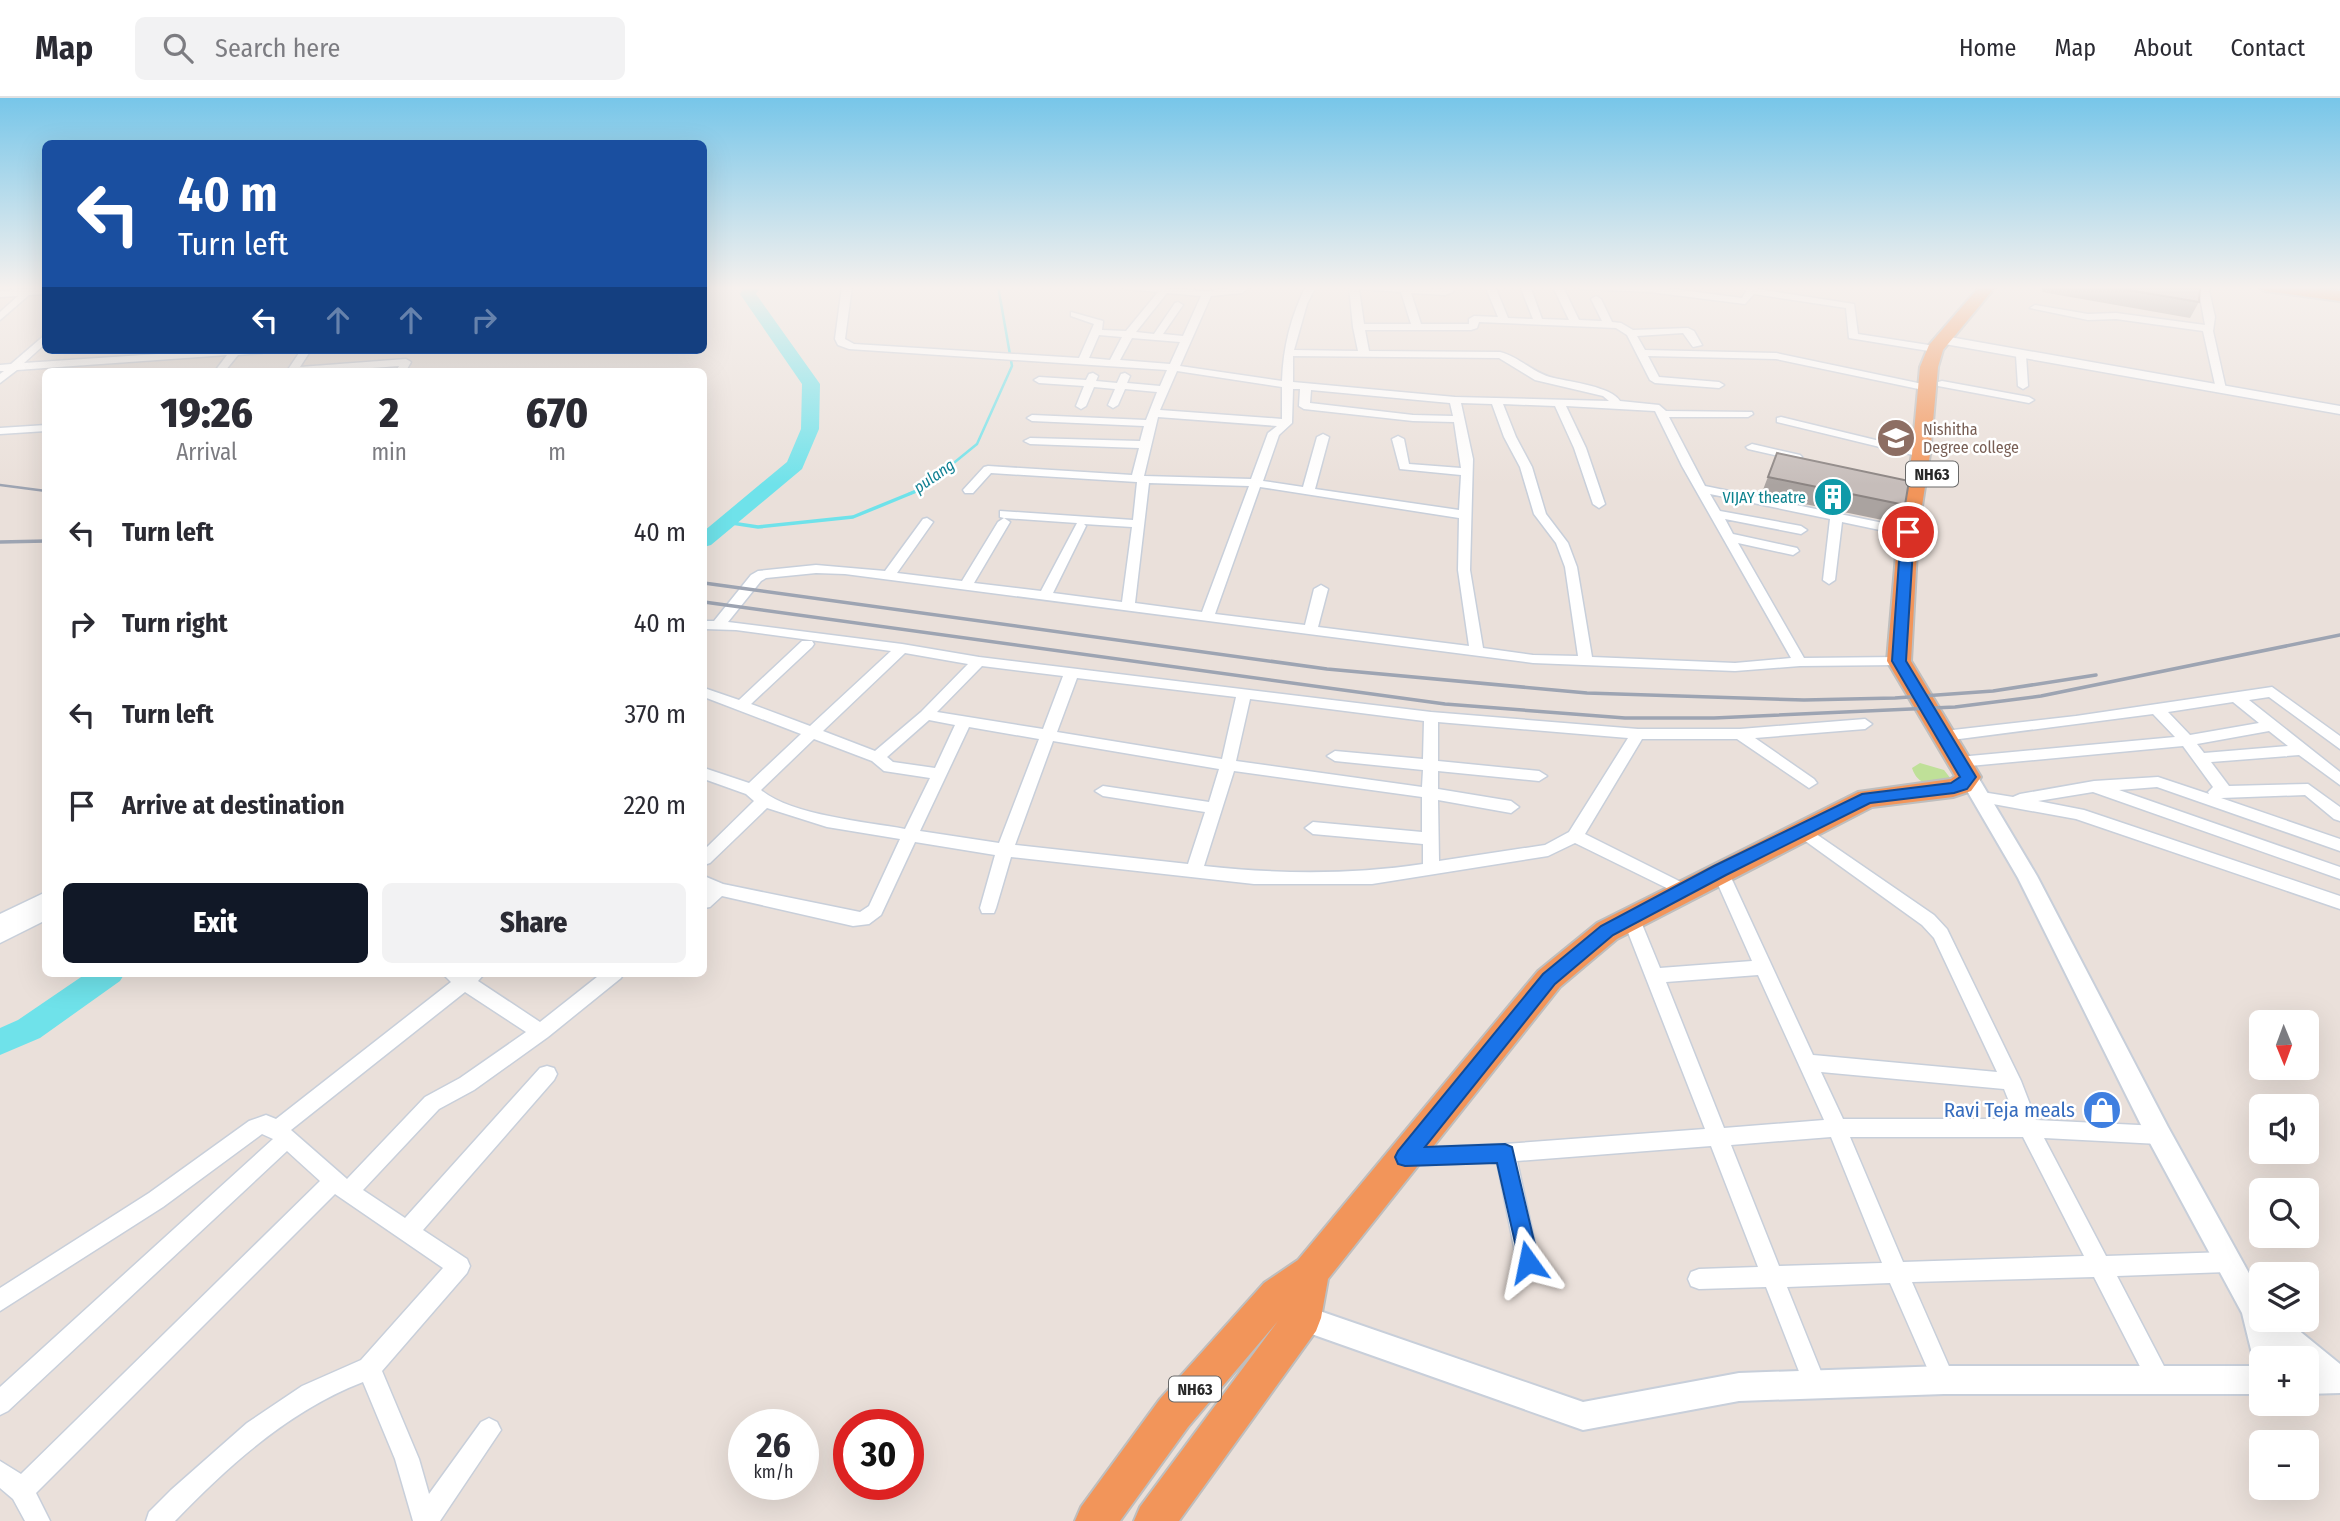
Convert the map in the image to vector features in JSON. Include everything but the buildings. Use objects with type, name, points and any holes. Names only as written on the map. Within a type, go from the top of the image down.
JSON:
[{"type":"highway","name":"NH63","points":[[1935,386],[1918,593],[1914,658],[1916,670],[1904,670],[1908,481],[1921,453],[1935,386],[1948,352]]},
{"type":"highway","points":[[1904,670],[1970,779]]},
{"type":"highway","name":"NH63","points":[[1154,1521],[1311,1272],[1549,979],[1607,930],[1720,870],[1867,798],[1954,788],[1970,779]]},
{"type":"highway","name":"NH63","points":[[1095,1521],[1174,1413],[1290,1307]]},
{"type":"main road","points":[[2008,352],[2221,387]]},
{"type":"main road","points":[[2017,352],[2340,408]]},
{"type":"street","points":[[0,380],[30,352]]},
{"type":"street","points":[[950,352],[1129,363],[1149,352]]},
{"type":"street","points":[[1083,360],[1087,352]]},
{"type":"street","points":[[1114,362],[1119,352]]},
{"type":"street","points":[[1161,352],[1173,367],[1306,387],[1455,400],[1651,405],[1659,408],[1800,663]]},
{"type":"street","points":[[1128,607],[1139,524],[1144,444],[1162,388],[1180,352]]},
{"type":"street","points":[[2213,352],[2221,387]]},
{"type":"street","points":[[1207,618],[1274,433],[1287,423],[1288,353],[1500,355],[1510,358],[1539,378],[1607,394],[1618,404]]},
{"type":"street","points":[[89,368],[102,354]]},
{"type":"street","points":[[0,368],[95,362],[164,354]]},
{"type":"street","points":[[152,368],[164,354]]},
{"type":"street","points":[[1641,354],[1656,380],[1719,385]]},
{"type":"street","points":[[1641,354],[1776,356],[1935,386],[2029,400]]},
{"type":"street","points":[[2021,355],[2023,386]]},
{"type":"street","points":[[1081,406],[1099,361]]},
{"type":"street","points":[[330,368],[406,362],[403,368]]},
{"type":"street","points":[[1113,405],[1129,363]]},
{"type":"street","points":[[1039,380],[1162,388]]},
{"type":"street","points":[[1306,387],[1304,406],[1413,418],[1458,419]]},
{"type":"street","points":[[1455,400],[1467,459],[1464,570],[1477,653]]},
{"type":"street","points":[[1496,401],[1510,437],[1526,467],[1540,514],[1562,543],[1570,566],[1587,663]]},
{"type":"street","points":[[1559,402],[1580,448],[1599,504]]},
{"type":"street","points":[[1662,414],[1748,414]]},
{"type":"street","points":[[1032,418],[1151,418],[1287,423]]},
{"type":"street","points":[[1781,420],[1921,453]]},
{"type":"street","points":[[0,431],[40,428]]},
{"type":"street","points":[[1308,491],[1323,437]]},
{"type":"street","points":[[1398,439],[1404,467],[1467,472]]},
{"type":"street","points":[[1030,441],[1144,444]]},
{"type":"street","points":[[1752,447],[1807,459]]},
{"type":"street","points":[[970,490],[988,469],[1254,484],[1465,515]]},
{"type":"street","points":[[1702,489],[1908,532]]},
{"type":"street","points":[[1716,514],[1801,530]]},
{"type":"street","points":[[1829,580],[1837,516]]},
{"type":"street","points":[[966,585],[1004,518],[1139,524]]},
{"type":"street","points":[[890,575],[927,522]]},
{"type":"street","points":[[1045,596],[1080,526]]},
{"type":"street","points":[[1728,537],[1793,551]]},
{"type":"street","points":[[710,625],[763,574],[816,569],[890,575],[1477,653],[1587,663],[1735,667],[1800,663],[1904,670]]},
{"type":"street","points":[[1310,632],[1321,589]]},
{"type":"street","points":[[710,625],[1431,717],[1638,734],[1740,734],[1865,724]]},
{"type":"street","points":[[742,705],[807,644]]},
{"type":"street","points":[[707,855],[812,732],[902,648]]},
{"type":"street","points":[[877,757],[926,715],[979,661]]},
{"type":"street","points":[[988,908],[1005,849],[1072,671]]},
{"type":"street","points":[[1944,736],[2157,710],[2272,692],[2340,744]]},
{"type":"street","points":[[707,693],[877,757],[889,767],[940,774]]},
{"type":"street","points":[[1194,872],[1228,765],[1244,693]]},
{"type":"street","points":[[2237,698],[2337,779]]},
{"type":"street","points":[[2157,710],[2187,741],[2226,793]]},
{"type":"street","points":[[926,715],[1228,765],[1511,807]]},
{"type":"street","points":[[1430,870],[1431,717]]},
{"type":"street","points":[[711,886],[853,919],[863,919],[876,910],[964,722]]},
{"type":"street","points":[[1970,779],[2271,726]]},
{"type":"street","points":[[707,774],[827,821],[978,847],[1254,878],[1372,878],[1548,850],[1574,836],[1638,734]]},
{"type":"street","points":[[1740,734],[1809,783]]},
{"type":"street","points":[[2200,758],[2301,750]]},
{"type":"street","points":[[1335,756],[1539,776]]},
{"type":"street","points":[[1970,779],[2011,801],[2078,814],[2340,903]]},
{"type":"street","points":[[1970,779],[2110,1034],[2159,1135],[2227,1262],[2249,1297]]},
{"type":"street","points":[[2179,789],[2226,793],[2308,789],[2337,779]]},
{"type":"street","points":[[2011,801],[2094,786],[2158,782],[2340,845]]},
{"type":"street","points":[[2094,786],[2340,873]]},
{"type":"street","points":[[2308,789],[2340,815]]},
{"type":"street","points":[[1103,791],[1214,808]]},
{"type":"street","points":[[1313,828],[1431,839]]},
{"type":"street","points":[[1803,831],[1928,920],[1941,934],[2011,1081],[2029,1128],[2158,1378]]},
{"type":"street","points":[[1574,836],[1683,890]]},
{"type":"street","points":[[1720,870],[1837,1128],[1944,1380]]},
{"type":"street","points":[[0,922],[42,900]]},
{"type":"street","points":[[0,936],[42,914]]},
{"type":"street","points":[[1632,917],[1815,1384]]},
{"type":"street","points":[[1655,976],[1764,967]]},
{"type":"street","points":[[0,1403],[282,1135],[463,977]]},
{"type":"street","points":[[465,977],[541,1032]]},
{"type":"street","points":[[22,1490],[432,1103],[467,1084],[541,1032],[610,977]]},
{"type":"street","points":[[1808,1063],[2011,1081]]},
{"type":"street","points":[[407,1232],[547,1074]]},
{"type":"street","points":[[0,1300],[156,1200],[256,1127],[266,1124],[342,1186],[459,1266],[369,1368],[340,1377],[274,1418],[194,1483],[158,1521]]},
{"type":"street","points":[[1405,1157],[1505,1153],[1837,1128],[2029,1128],[2159,1135]]},
{"type":"street","points":[[1505,1153],[1528,1262]]},
{"type":"street","points":[[1699,1279],[2227,1262]]},
{"type":"street","points":[[1290,1307],[1583,1416],[1739,1387],[1944,1380],[2158,1378],[2249,1373]]},
{"type":"street","points":[[2281,1332],[2339,1379]]},
{"type":"street","points":[[369,1368],[407,1459],[425,1521]]},
{"type":"street","points":[[2319,1380],[2339,1379]]},
{"type":"street","points":[[425,1521],[489,1430]]},
{"type":"street","points":[[0,1473],[22,1490],[38,1521]]},
{"type":"green space","points":[[1920,763],[1944,770],[1951,779],[1947,785],[1921,781],[1912,768]]},
{"type":"waterway","points":[[707,538],[795,465],[810,429],[811,384],[787,352]]},
{"type":"waterway","name":"pulang","points":[[909,494],[923,488],[977,444],[1012,366],[1010,352]]},
{"type":"waterway","name":"pulang","points":[[725,522],[758,527],[853,517],[914,492]]},
{"type":"waterway","points":[[0,1042],[29,1029],[104,977]]},
{"type":"railway","points":[[0,485],[42,490]]},
{"type":"railway","points":[[0,542],[42,541]]},
{"type":"railway","points":[[707,583],[1327,669],[1587,693],[1804,700],[1895,698],[1993,691],[2096,675]]},
{"type":"railway","points":[[707,602],[1445,704],[1625,718],[1714,718],[1955,707],[2041,696],[2340,635]]},
{"type":"place","name":"Nishitha Degree college","points":[[1896,438]]},
{"type":"place","name":"VIJAY theatre","points":[[1833,497]]},
{"type":"place","name":"Ravi Teja meals","points":[[2102,1110]]},
{"type":"route","points":[[1528,1262],[1505,1153],[1405,1157],[1549,979],[1607,930],[1720,870],[1867,798],[1954,788],[1962,785],[1968,777],[1899,661],[1908,532]]}]
